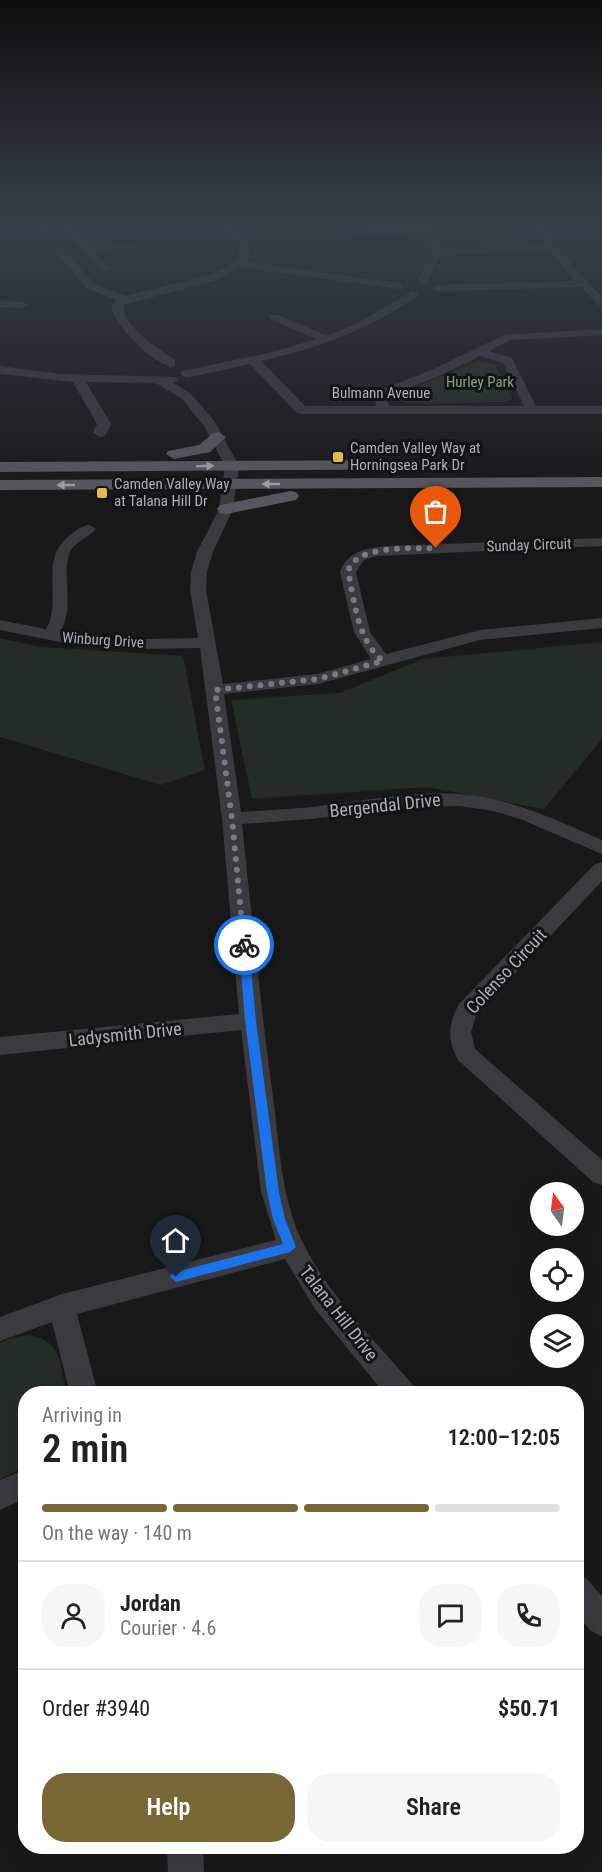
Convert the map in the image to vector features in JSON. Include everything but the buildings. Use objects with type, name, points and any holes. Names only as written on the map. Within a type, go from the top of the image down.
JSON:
[{"type":"main road","points":[[0,465],[200,452],[211,447],[218,436]]},
{"type":"main road","points":[[0,465],[470,465]]},
{"type":"main road","points":[[226,509],[259,501],[337,490],[488,490],[538,482]]},
{"type":"main road","points":[[0,485],[602,482]]},
{"type":"street","points":[[118,314],[149,367],[186,396],[218,436],[232,466]]},
{"type":"street","points":[[0,370],[42,377],[77,378],[98,377],[149,367],[180,370],[228,364],[253,360],[325,339],[374,320],[382,314]]},
{"type":"street","points":[[274,317],[325,339]]},
{"type":"street","points":[[383,410],[381,398],[390,391],[435,373],[508,337],[602,332]]},
{"type":"street","points":[[478,351],[508,361],[532,410]]},
{"type":"street","name":"Bulmann Avenue","points":[[253,360],[302,410],[602,410]]},
{"type":"street","points":[[149,367],[172,380],[180,370]]},
{"type":"street","points":[[180,370],[186,396]]},
{"type":"street","points":[[77,378],[104,424],[100,433]]},
{"type":"street","name":"Talana Hill Drive","points":[[232,466],[226,509],[205,552],[199,572],[198,590],[215,690],[232,819],[251,1021],[273,1192],[279,1219],[290,1247],[308,1280],[396,1386]]},
{"type":"street","points":[[50,636],[61,619],[61,561],[64,551],[73,540],[88,529]]},
{"type":"street","name":"Sunday Circuit","points":[[383,661],[371,651],[363,636],[348,572],[350,565],[362,555],[388,550],[602,542]]},
{"type":"street","points":[[215,690],[318,679],[480,635],[602,623]]},
{"type":"street","name":"Winburg Drive","points":[[0,625],[50,636],[144,644],[207,643]]},
{"type":"street","name":"Bergendal Drive","points":[[232,819],[308,813],[398,801],[448,799],[486,804],[531,816],[602,848]]},
{"type":"street","name":"Colenso Circuit","points":[[602,869],[467,1010],[459,1026],[460,1041],[466,1054],[602,1175]]},
{"type":"street","name":"Ladysmith Drive","points":[[0,1046],[251,1021]]},
{"type":"street","points":[[0,1329],[62,1306],[290,1247]]},
{"type":"street","points":[[62,1306],[82,1386]]},
{"type":"street","points":[[0,1494],[18,1486]]},
{"type":"street","points":[[584,1599],[602,1620]]},
{"type":"street","points":[[185,1854],[186,1872]]},
{"type":"green space","name":"Hurley Park","points":[[479,361],[495,364],[512,398],[508,402],[412,404],[398,401],[402,393]]},
{"type":"green space","points":[[0,638],[41,647],[183,656],[205,770],[161,785],[0,737]]},
{"type":"green space","points":[[602,642],[602,739],[544,809],[427,787],[252,799],[231,700],[340,693],[423,659]]},
{"type":"green space","points":[[28,1335],[48,1342],[58,1355],[65,1386],[18,1386],[18,1470],[0,1479],[0,1343]]},
{"type":"way so far","points":[[244,945],[232,819],[215,690],[318,679],[383,661],[371,651],[363,636],[348,572],[350,565],[362,555],[374,552],[436,548]]},
{"type":"place","name":"Camden Valley Way at Horningsea Park Dr","points":[[338,457]]},
{"type":"place","name":"Camden Valley Way at Talana Hill Dr","points":[[102,493]]},
{"type":"route","points":[[176,1277],[290,1247],[279,1219],[273,1192],[251,1021],[244,945]]}]
